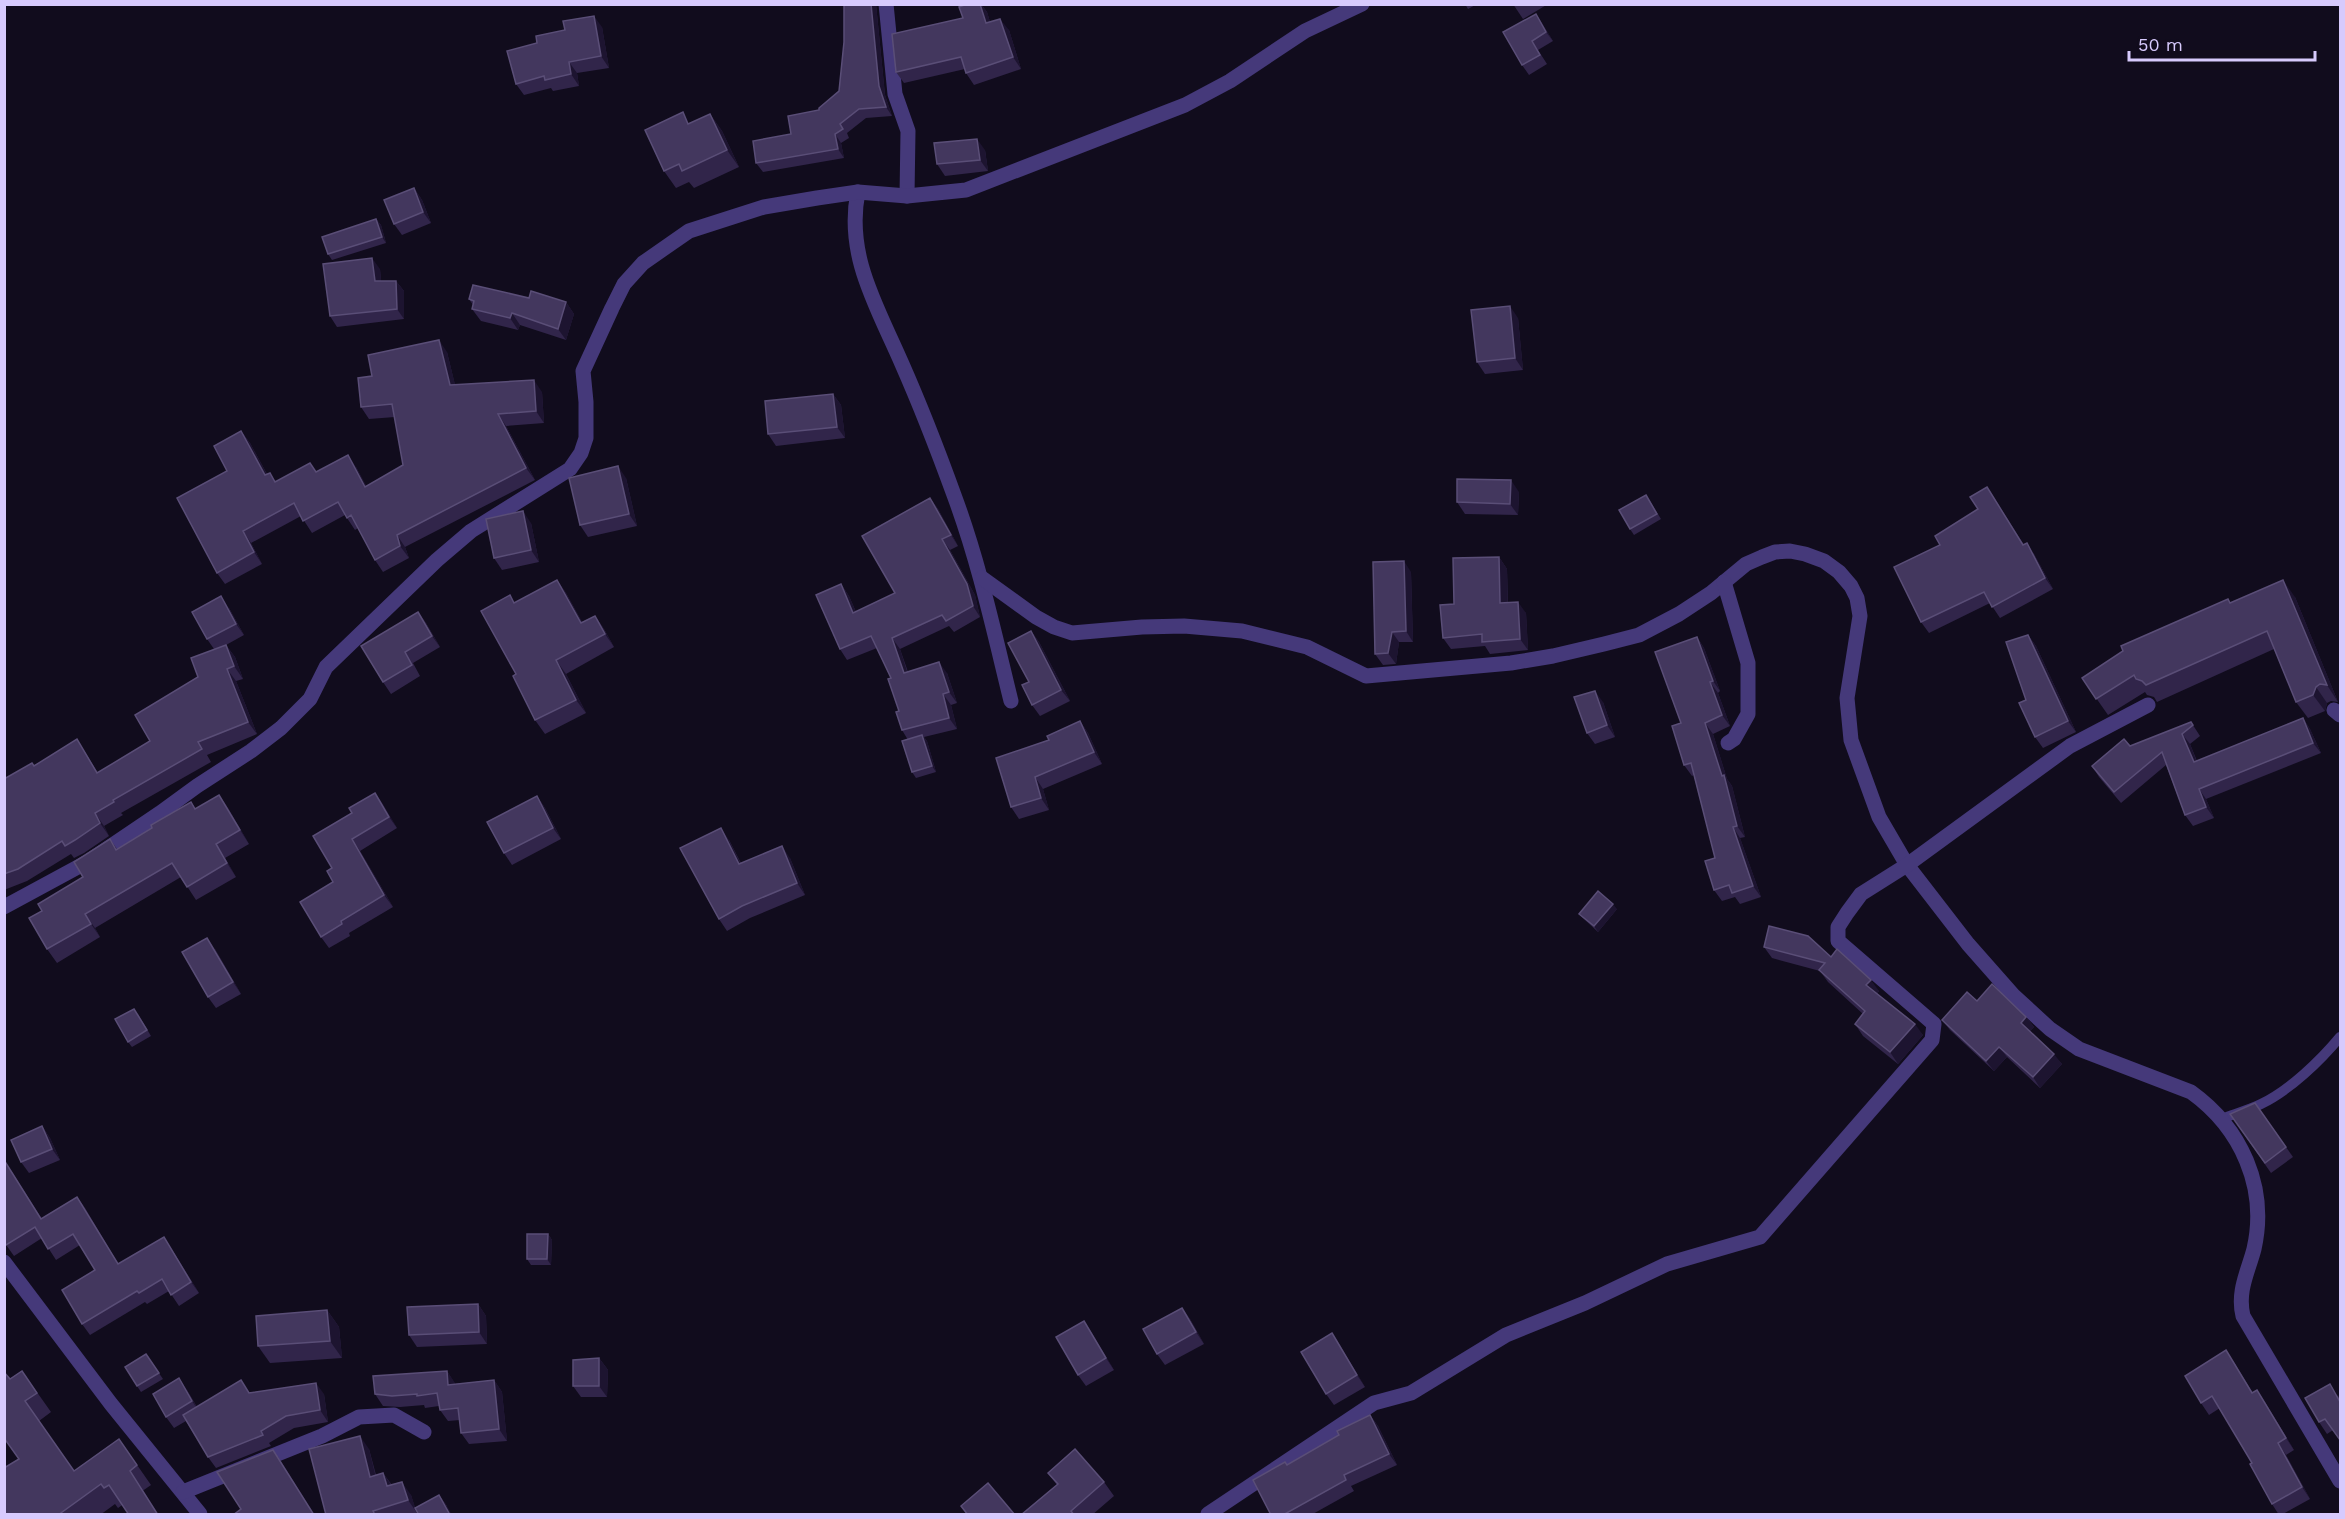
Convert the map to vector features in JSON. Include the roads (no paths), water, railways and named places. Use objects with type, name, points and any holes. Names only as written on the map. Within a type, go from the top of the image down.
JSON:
[{"type":"street","points":[[886,4],[895,94],[908,131],[907,196]]},
{"type":"street","points":[[4,908],[89,861],[251,751],[281,728],[310,699],[326,667],[437,560],[471,531],[570,469],[581,453],[586,438],[583,371],[624,284],[643,263],[688,231],[764,207],[858,192],[907,196],[966,190],[1072,150],[1099,136],[1158,117],[1185,105],[1230,81],[1305,31],[1362,4]]},
{"type":"street","points":[[858,192],[854,229],[860,266],[870,296],[903,365],[954,494],[982,578],[1011,701]]},
{"type":"street","points":[[982,578],[1036,616],[1054,627],[1072,633],[1184,626],[1242,631],[1307,647],[1366,676],[1511,663],[1613,642],[1639,635],[1679,614],[1746,564],[1762,557],[1790,551],[1824,561],[1839,572],[1851,586],[1857,598],[1860,616],[1847,698],[1851,740],[1879,817],[1906,865],[1968,944],[2013,995],[2050,1029],[2079,1049],[2191,1092],[2206,1102],[2233,1133],[2251,1168],[2257,1203],[2258,1227],[2240,1294],[2243,1316],[2340,1481]]},
{"type":"street","points":[[1724,582],[1748,663],[1748,714],[1734,739],[1728,743]]},
{"type":"street","points":[[1208,1515],[1374,1403],[1410,1393],[1506,1335],[1585,1304],[1667,1264],[1760,1237],[1932,1040],[1934,1024],[1838,942],[1838,927],[1861,894],[1906,865],[2070,746],[2148,705]]},
{"type":"street","points":[[4,1262],[111,1404],[200,1515]]},
{"type":"street","points":[[183,1492],[322,1436],[359,1417],[394,1415],[424,1432]]},
{"type":"lane","points":[[2221,1119],[2260,1105],[2277,1095],[2324,1057],[2340,1037]]}]
